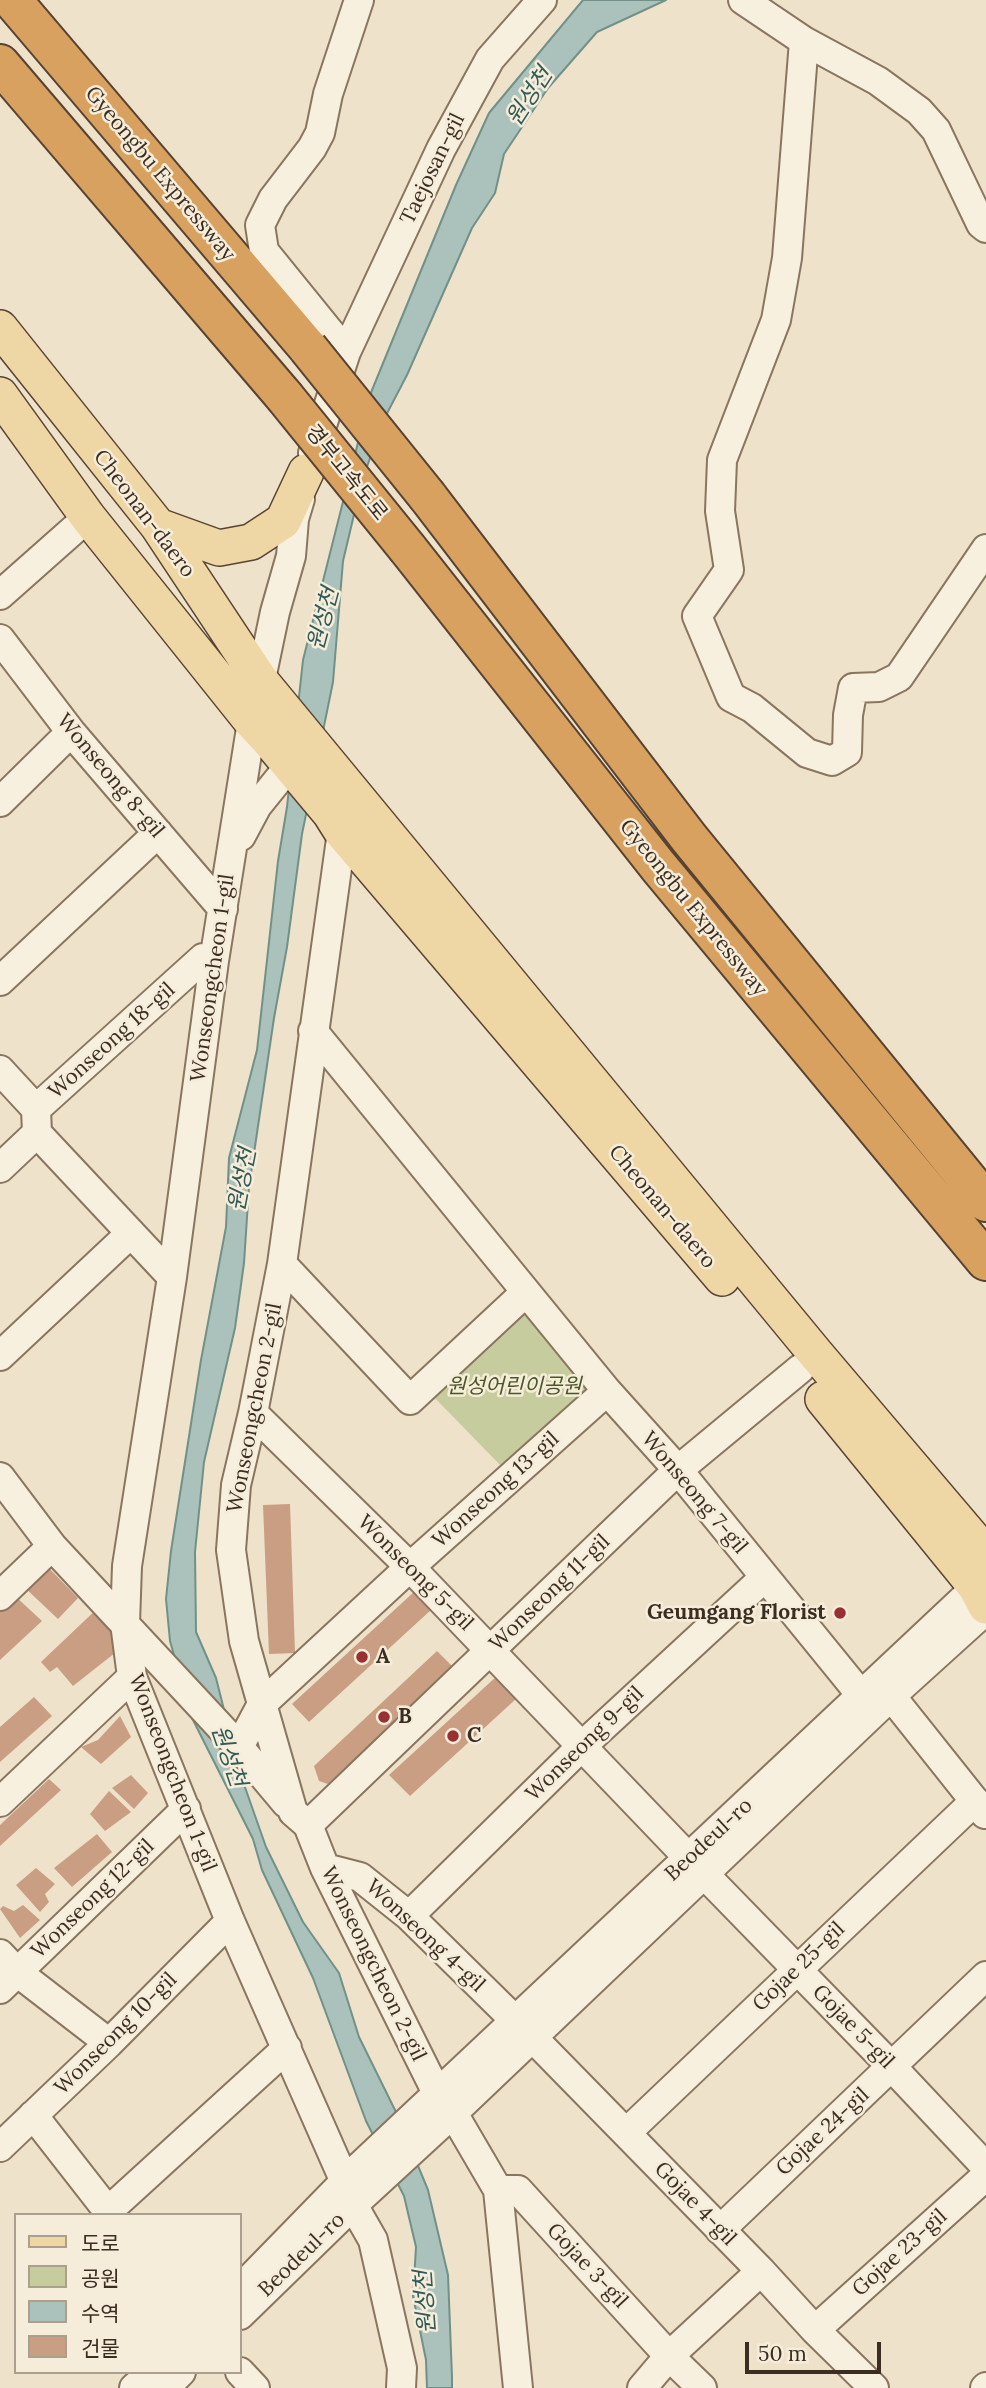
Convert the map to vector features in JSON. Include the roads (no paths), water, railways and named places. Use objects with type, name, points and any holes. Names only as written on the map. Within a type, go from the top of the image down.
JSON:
[{"type":"highway","name":"Gyeongbu Expressway","points":[[12,0],[308,348],[428,497],[689,838],[986,1202]]},
{"type":"highway","name":"경부고속도로","points":[[0,64],[284,396],[408,549]]},
{"type":"highway","name":"Gyeongbu Expressway","points":[[408,549],[658,866],[986,1261]]},
{"type":"main road","name":"Cheonan-daero","points":[[0,328],[158,526],[265,712],[336,822],[800,1369],[983,1595]]},
{"type":"main road","name":"Cheonan-daero","points":[[0,395],[88,517],[265,712],[340,776],[816,1354],[986,1554]]},
{"type":"main road","points":[[158,526],[219,548],[251,542],[283,521],[306,472]]},
{"type":"street","points":[[346,352],[264,251],[260,225],[273,199],[313,148],[320,133],[328,93],[359,0]]},
{"type":"street","name":"Taejosan-gil","points":[[265,712],[275,612],[291,556],[295,519],[306,472],[346,352],[441,149],[490,59],[542,0]]},
{"type":"street","points":[[743,0],[804,41],[878,81],[919,111],[936,130],[981,224],[986,228]]},
{"type":"street","points":[[804,41],[787,258],[776,320],[722,460],[720,512],[729,570],[697,616],[731,696],[752,708],[807,753],[832,761],[847,752],[848,715],[853,688],[879,687],[899,677],[986,549]]},
{"type":"street","points":[[0,595],[88,517]]},
{"type":"street","name":"Wonseong 8-gil","points":[[1,642],[71,732],[223,909]]},
{"type":"street","name":"Wonseongcheon 1-gil","points":[[265,712],[232,852],[214,961],[172,1277],[127,1566],[133,1633],[132,1677],[230,1921],[287,2048],[355,2188],[373,2240],[402,2368],[401,2388]]},
{"type":"street","points":[[0,802],[71,732]]},
{"type":"street","points":[[232,852],[257,806],[282,775]]},
{"type":"street","name":"Wonseongcheon 2-gil","points":[[336,822],[313,1031],[282,1264],[236,1485],[231,1550],[244,1641],[301,1819],[440,2108],[498,2190],[518,2388]]},
{"type":"street","points":[[0,981],[158,833]]},
{"type":"street","name":"Wonseong 18-gil","points":[[0,1168],[37,1121],[203,958],[214,961]]},
{"type":"street","name":"Wonseong 7-gil","points":[[313,1031],[607,1391],[678,1471],[861,1695]]},
{"type":"street","points":[[0,1070],[37,1121],[130,1234],[172,1277]]},
{"type":"street","points":[[0,1356],[130,1234]]},
{"type":"street","points":[[282,1264],[411,1400],[526,1292]]},
{"type":"street","name":"Wonseong 11-gil","points":[[301,1819],[490,1650],[678,1471],[800,1369]]},
{"type":"street","name":"Wonseong 13-gil","points":[[239,1747],[262,1704],[607,1391]]},
{"type":"street","name":"Wonseong 5-gil","points":[[253,1413],[410,1567],[696,1867]]},
{"type":"street","points":[[0,1477],[52,1546],[239,1747],[301,1819]]},
{"type":"street","points":[[0,1596],[52,1546]]},
{"type":"street","name":"Wonseong 9-gil","points":[[409,1916],[582,1746],[765,1577]]},
{"type":"street","name":"Beodeul-ro","points":[[696,1867],[861,1695],[983,1595]]},
{"type":"street","name":"Beodeul-ro","points":[[242,2288],[355,2188],[696,1867],[891,1696],[983,1595]]},
{"type":"street","points":[[0,1802],[132,1677]]},
{"type":"street","points":[[891,1696],[980,1808]]},
{"type":"street","name":"Gojae 25-gil","points":[[626,2133],[796,1969],[980,1808]]},
{"type":"street","name":"Wonseong 12-gil","points":[[6,1971],[186,1809]]},
{"type":"street","name":"Gojae 5-gil","points":[[696,1867],[986,2167]]},
{"type":"street","name":"Wonseong 4-gil","points":[[325,1868],[360,1877],[409,1916],[524,2029]]},
{"type":"street","name":"Wonseong 10-gil","points":[[0,2147],[109,2043],[230,1921]]},
{"type":"street","points":[[6,1971],[109,2043]]},
{"type":"street","name":"Gojae 24-gil","points":[[720,2230],[986,1976]]},
{"type":"street","name":"Gojae 4-gil","points":[[524,2029],[874,2388]]},
{"type":"street","points":[[33,2115],[109,2213],[287,2048]]},
{"type":"street","name":"Gojae 23-gil","points":[[815,2330],[986,2176]]},
{"type":"street","name":"Beodeul-ro","points":[[242,2313],[355,2188]]},
{"type":"street","name":"Gojae 3-gil","points":[[498,2190],[518,2190],[669,2356],[702,2388]]},
{"type":"street","points":[[642,2388],[669,2356],[761,2272]]},
{"type":"street","points":[[134,2388],[150,2374]]},
{"type":"street","points":[[165,2388],[179,2374]]},
{"type":"street","points":[[242,2374],[256,2388]]},
{"type":"water","name":"원성천","points":[[583,0],[666,0],[597,32],[548,88],[504,154],[495,193],[472,228],[407,375],[383,421],[362,481],[343,561],[333,682],[302,834],[249,1187],[244,1263],[235,1328],[204,1462],[195,1552],[196,1632],[216,1678],[240,1773],[266,1847],[303,1922],[339,1973],[359,2037],[395,2110],[428,2190],[448,2275],[452,2388],[427,2388],[426,2360],[413,2296],[416,2247],[404,2196],[366,2121],[313,1978],[262,1870],[253,1839],[192,1718],[170,1641],[166,1599],[201,1360],[226,1227],[229,1158],[257,1050],[303,660],[370,395],[456,185],[489,113]]},
{"type":"place","name":"Geumgang Florist","points":[[840,1613]]},
{"type":"place","name":"A","points":[[362,1657]]},
{"type":"place","name":"B","points":[[384,1717]]},
{"type":"place","name":"C","points":[[453,1736]]},
{"type":"park label","name":"원성어린이공원","points":[[514,1387]]}]
